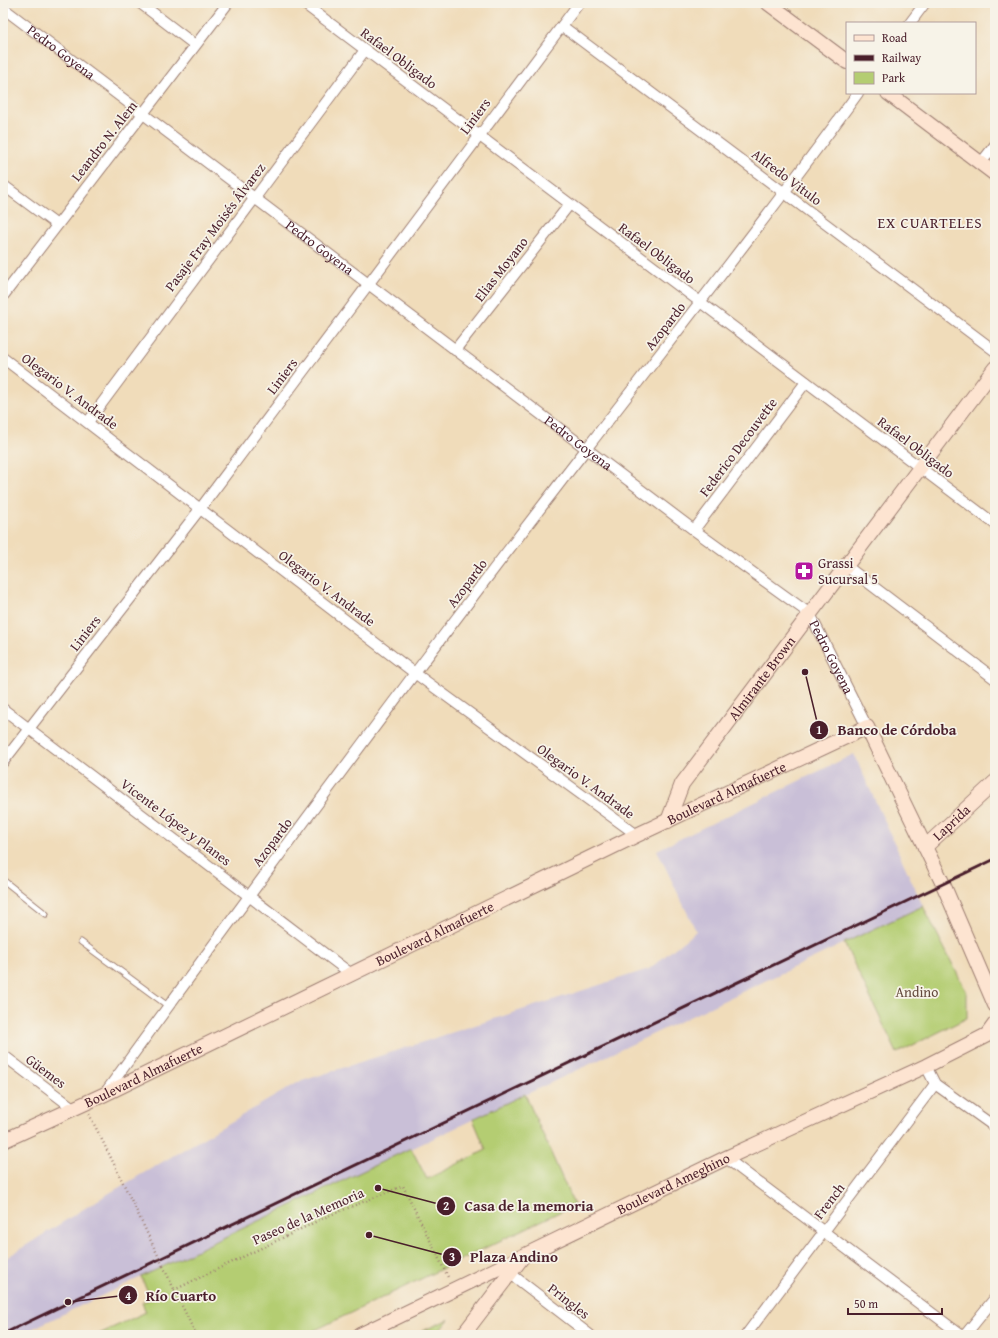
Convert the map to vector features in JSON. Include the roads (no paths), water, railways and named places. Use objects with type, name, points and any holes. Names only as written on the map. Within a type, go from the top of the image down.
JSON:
[{"type":"main road","points":[[768,3],[846,61]]},
{"type":"main road","points":[[889,94],[995,174]]},
{"type":"main road","name":"Almirante Brown","points":[[668,821],[682,784],[845,565],[995,368]]},
{"type":"main road","name":"Boulevard Almafuerte","points":[[3,1141],[103,1095],[350,973],[867,727]]},
{"type":"main road","name":"Pedro Goyena","points":[[867,727],[943,884],[995,1005]]},
{"type":"main road","name":"Laprida","points":[[925,847],[995,782]]},
{"type":"main road","name":"Boulevard Ameghino","points":[[360,1335],[726,1158],[926,1066],[991,1030]]},
{"type":"main road","points":[[464,1335],[523,1257]]},
{"type":"street","points":[[140,3],[195,45]]},
{"type":"street","name":"Leandro N. Alem","points":[[3,296],[228,3]]},
{"type":"street","name":"Rafael Obligado","points":[[303,3],[995,524]]},
{"type":"street","name":"Liniers","points":[[3,762],[200,509],[578,3]]},
{"type":"street","points":[[911,22],[925,3]]},
{"type":"street","name":"Pedro Goyena","points":[[3,8],[694,530],[810,614],[867,727]]},
{"type":"street","name":"Alfredo Vitulo","points":[[562,26],[995,351]]},
{"type":"street","name":"Pasaje Fray Moisés Álvarez","points":[[88,422],[365,50]]},
{"type":"street","name":"Azopardo","points":[[103,1095],[249,895],[586,448],[701,304],[786,193],[857,94]]},
{"type":"street","points":[[981,163],[995,144]]},
{"type":"street","points":[[3,185],[57,225]]},
{"type":"street","name":"Elias Moyano","points":[[455,350],[568,204]]},
{"type":"street","name":"Olegario V. Andrade","points":[[3,358],[416,674],[637,836]]},
{"type":"street","name":"Federico Decouvette","points":[[694,530],[806,382]]},
{"type":"street","points":[[845,565],[995,679]]},
{"type":"street","name":"Vicente López y Planes","points":[[3,709],[350,973]]},
{"type":"street","name":"Güemes","points":[[3,1055],[78,1106]]},
{"type":"street","points":[[926,1066],[934,1084],[995,1127]]},
{"type":"street","name":"French","points":[[746,1335],[934,1084]]},
{"type":"street","points":[[726,1158],[825,1231],[961,1335]]},
{"type":"street","name":"Pringles","points":[[511,1274],[590,1335]]},
{"type":"street","points":[[965,1335],[995,1298]]},
{"type":"lane","points":[[3,880],[46,914]]},
{"type":"lane","points":[[81,942],[168,1006]]},
{"type":"railway","points":[[3,1334],[995,859]]},
{"type":"place","name":"Grassi Sucursal 5","points":[[804,571]]},
{"type":"place","name":"Banco de Córdoba","points":[[805,672]]},
{"type":"place","name":"Casa de la memoria","points":[[378,1188]]},
{"type":"place","name":"Plaza Andino","points":[[369,1235]]},
{"type":"place","name":"Río Cuarto","points":[[68,1302]]},
{"type":"district","name":"EX CUARTELES","points":[[930,222]]},
{"type":"park label","name":"Andino","points":[[917,992]]}]
